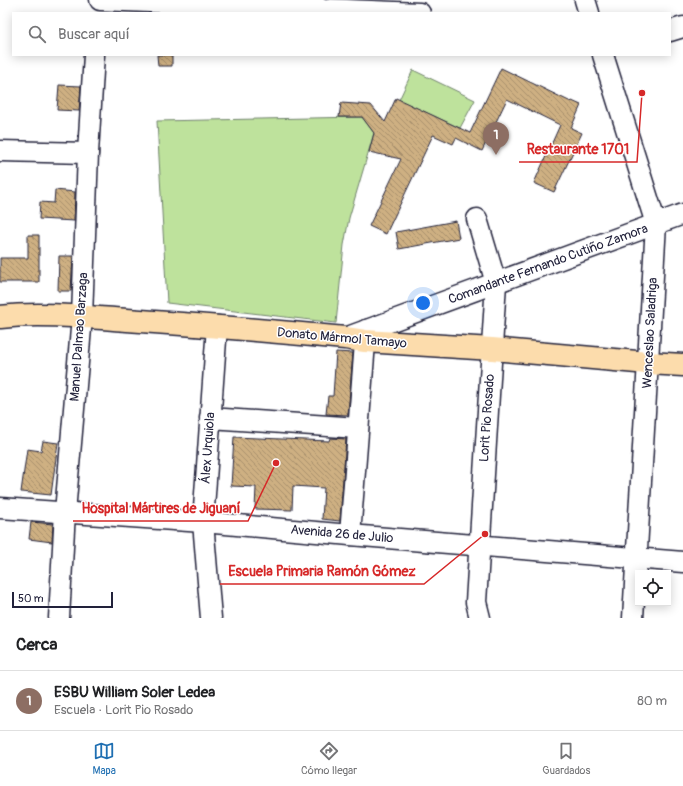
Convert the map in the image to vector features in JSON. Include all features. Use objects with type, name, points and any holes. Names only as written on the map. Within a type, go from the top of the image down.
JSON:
[{"type":"main road","name":"Donato Mármol Tamayo","points":[[0,316],[82,317],[217,326],[683,365]]},
{"type":"street","points":[[96,12],[98,0],[372,6],[413,12]]},
{"type":"street","points":[[585,0],[589,12]]},
{"type":"street","points":[[671,30],[683,27]]},
{"type":"street","name":"Manuel Dalmao Barzaga","points":[[59,618],[65,512],[82,317],[88,153],[94,56]]},
{"type":"street","name":"Wenceslao Saladriga","points":[[603,56],[656,224],[634,618]]},
{"type":"street","points":[[0,152],[88,153]]},
{"type":"street","name":"Comandante Fernando Cutiño Zamora","points":[[358,337],[496,283],[683,214]]},
{"type":"street","name":"Lorit Pio Rosado","points":[[477,220],[496,283],[479,545],[478,610]]},
{"type":"street","name":"Álex Urquiola","points":[[211,618],[203,522],[217,326]]},
{"type":"street","points":[[350,535],[358,428],[358,337]]},
{"type":"street","points":[[210,418],[358,428]]},
{"type":"street","name":"Avenida 26 de Julio","points":[[0,508],[203,522],[683,562]]},
{"type":"green space","points":[[413,70],[475,100],[460,128],[399,100]]},
{"type":"green space","points":[[362,117],[374,133],[349,218],[344,245],[336,323],[167,303],[157,121]]},
{"type":"building","points":[[157,56],[172,56],[172,66],[158,66]]},
{"type":"building","points":[[501,68],[571,102],[572,101],[581,105],[571,128],[582,133],[554,192],[534,183],[560,125],[507,99],[482,151],[456,138],[453,144],[433,135],[386,234],[369,226],[401,159],[369,152],[374,133],[362,117],[339,117],[341,103],[371,105],[385,122],[396,98],[470,133]]},
{"type":"building","points":[[59,85],[81,86],[79,111],[57,110]]},
{"type":"building","points":[[55,190],[75,192],[74,221],[39,219],[40,202],[54,203]]},
{"type":"building","points":[[456,221],[459,238],[399,249],[396,232]]},
{"type":"building","points":[[28,235],[39,235],[39,282],[0,282],[0,258],[28,258]]},
{"type":"building","points":[[59,256],[73,256],[71,291],[58,291]]},
{"type":"building","points":[[336,352],[353,353],[348,415],[326,414],[328,396],[333,396]]},
{"type":"building","points":[[234,437],[329,441],[330,438],[346,439],[340,521],[322,519],[324,488],[293,486],[292,510],[255,509],[256,487],[231,486]]},
{"type":"building","points":[[43,441],[58,443],[51,495],[21,492],[27,449],[41,451]]},
{"type":"building","points":[[31,522],[53,524],[52,542],[29,539]]},
{"type":"place","name":"Restaurante 1701","points":[[642,93]]},
{"type":"place","name":"ESBU William Soler Ledea","points":[[496,155]]},
{"type":"place","name":"Hospital Mártires de Jiguaní","points":[[276,463]]},
{"type":"place","name":"Escuela Primaria Ramón Gómez","points":[[485,534]]}]
